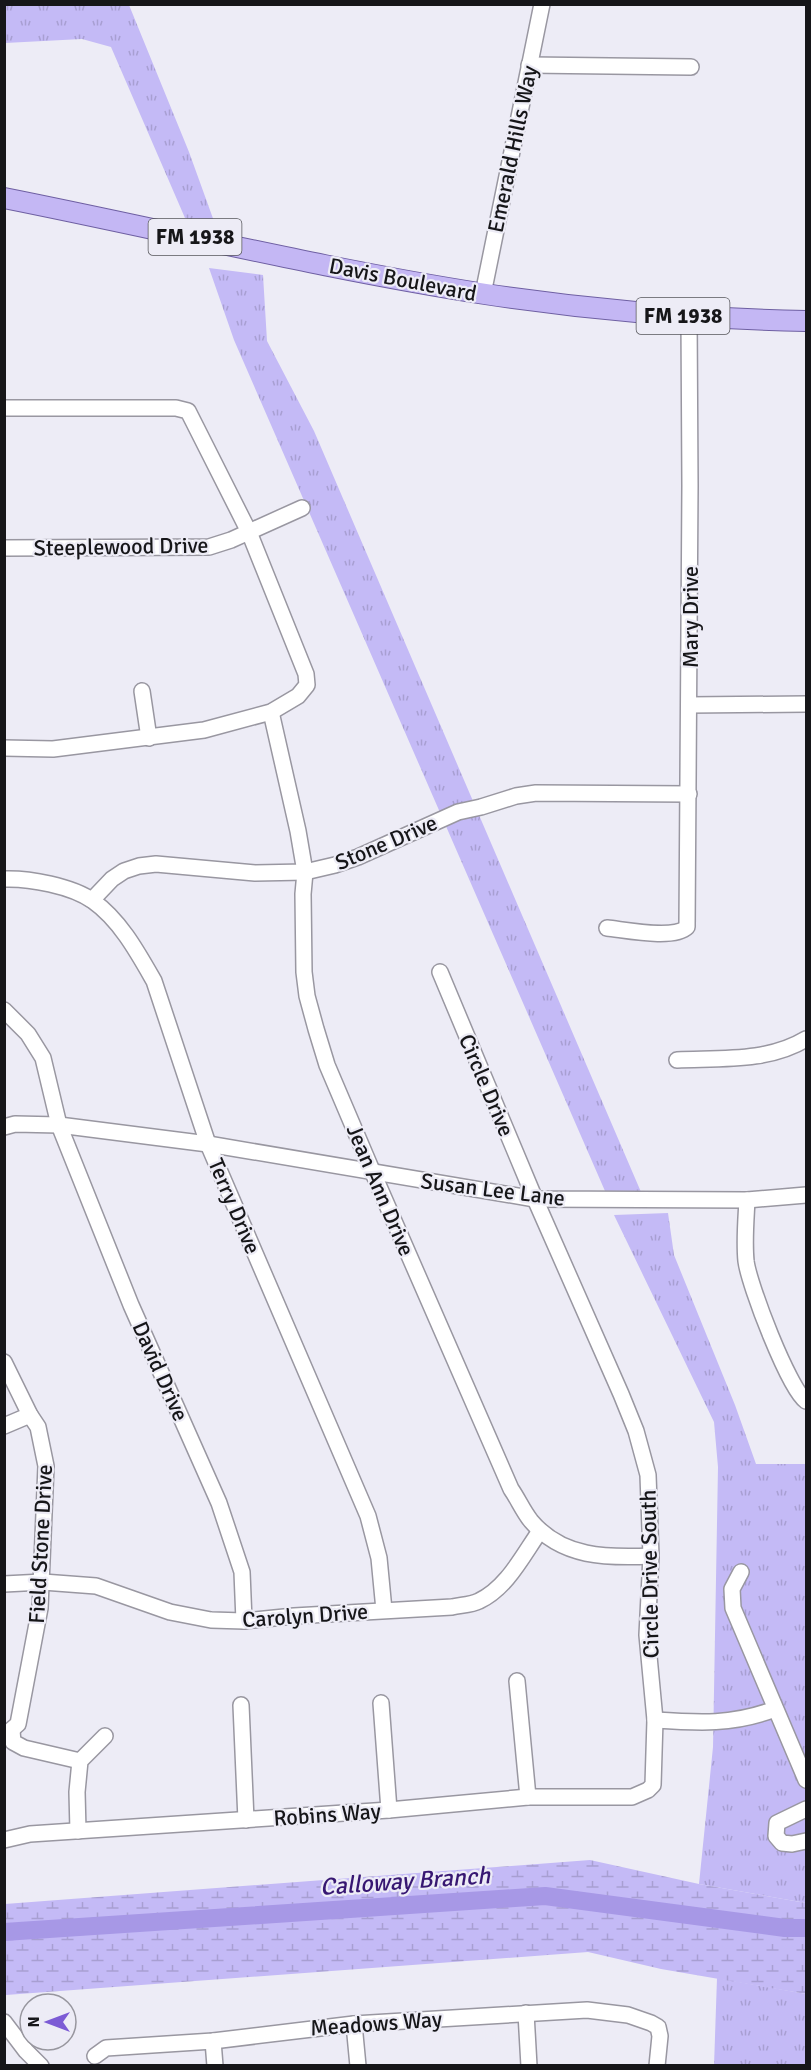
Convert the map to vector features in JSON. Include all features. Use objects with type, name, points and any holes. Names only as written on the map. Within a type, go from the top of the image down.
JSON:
[{"type":"main road","name":"Davis Boulevard","points":[[4,198],[386,277],[483,294],[689,316],[807,321]]},
{"type":"street","name":"Emerald Hills Way","points":[[483,294],[542,4]]},
{"type":"street","points":[[529,65],[691,67]]},
{"type":"street","name":"Mary Drive","points":[[607,928],[670,934],[682,932],[687,927],[689,316]]},
{"type":"street","points":[[4,408],[176,408],[188,411],[249,532],[306,674],[307,685],[298,696],[271,712],[204,730],[53,749],[4,748]]},
{"type":"street","name":"Steeplewood Drive","points":[[4,548],[209,547],[302,508]]},
{"type":"street","points":[[142,691],[149,738]]},
{"type":"street","points":[[689,705],[807,704]]},
{"type":"street","name":"Jean Ann Drive","points":[[271,712],[298,831],[304,872],[304,972],[307,996],[327,1065],[511,1489],[529,1519],[553,1541],[580,1553],[613,1558],[651,1556]]},
{"type":"street","name":"Stone Drive","points":[[92,900],[112,879],[124,871],[139,866],[156,864],[255,873],[304,872],[335,865],[458,812],[516,795],[536,793],[689,794]]},
{"type":"street","name":"Terry Drive","points":[[4,879],[19,878],[57,885],[92,900],[116,922],[142,959],[154,981],[208,1144],[368,1516],[378,1558],[384,1610]]},
{"type":"street","name":"Circle Drive","points":[[440,972],[535,1199]]},
{"type":"street","name":"David Drive","points":[[4,1010],[28,1034],[43,1058],[59,1125],[131,1305],[219,1503],[242,1572],[244,1621]]},
{"type":"street","points":[[677,1060],[763,1056],[780,1052],[807,1040]]},
{"type":"street","name":"Susan Lee Lane","points":[[4,1127],[59,1125],[208,1144],[535,1199],[747,1200],[807,1195]]},
{"type":"street","name":"Circle Drive South","points":[[535,1199],[636,1431],[648,1475],[651,1556],[647,1635],[655,1720],[653,1785],[648,1790]]},
{"type":"street","points":[[747,1200],[746,1251],[750,1282],[789,1376],[801,1397],[807,1401]]},
{"type":"street","name":"Field Stone Drive","points":[[4,1362],[38,1427],[46,1466],[43,1582],[40,1608],[18,1724],[8,1733]]},
{"type":"street","points":[[4,1426],[30,1415]]},
{"type":"street","name":"Carolyn Drive","points":[[4,1584],[43,1582],[96,1586],[170,1612],[211,1620],[244,1621],[452,1607],[481,1600],[502,1585],[540,1531]]},
{"type":"street","points":[[741,1572],[732,1589],[733,1608],[807,1780]]},
{"type":"street","points":[[517,1681],[528,1797]]},
{"type":"street","points":[[381,1703],[389,1810]]},
{"type":"street","points":[[241,1705],[246,1820]]},
{"type":"street","points":[[655,1720],[706,1723],[743,1720],[775,1709]]},
{"type":"street","points":[[8,1733],[14,1742],[24,1748],[80,1761]]},
{"type":"street","points":[[78,1831],[77,1792],[80,1761],[105,1736]]},
{"type":"street","name":"Robins Way","points":[[4,1840],[30,1834],[389,1810],[528,1797],[632,1797],[648,1790]]},
{"type":"street","points":[[807,1809],[777,1822],[776,1836],[782,1843],[807,1842]]},
{"type":"street","name":"Meadows Way","points":[[94,2056],[106,2048],[213,2041],[354,2024],[526,2013],[605,2011],[628,2015],[658,2027],[660,2036],[657,2066]]},
{"type":"street","points":[[526,2013],[529,2066]]},
{"type":"street","points":[[4,2022],[41,2066]]},
{"type":"street","points":[[354,2024],[358,2066]]},
{"type":"street","points":[[213,2041],[215,2066]]},
{"type":"green space","points":[[4,5],[129,5],[189,152],[215,224],[185,218],[111,47],[82,39],[5,43]]},
{"type":"green space","points":[[209,268],[263,275],[267,341],[314,431],[641,1192],[605,1191],[234,340]]},
{"type":"green space","points":[[668,1213],[674,1255],[735,1405],[756,1464],[806,1464],[806,1903],[699,1884],[713,1747],[718,1467],[714,1422],[614,1215]]},
{"type":"green space","points":[[590,1860],[699,1884],[806,1903],[806,1994],[661,1969],[588,1952],[47,1992],[18,1992],[18,1994],[6,1995],[5,1904]]},
{"type":"green space","points":[[717,1978],[806,1994],[806,2065],[714,2066]]},
{"type":"waterway","name":"Calloway Branch","points":[[4,1932],[545,1896],[785,1928],[806,1928]]}]
